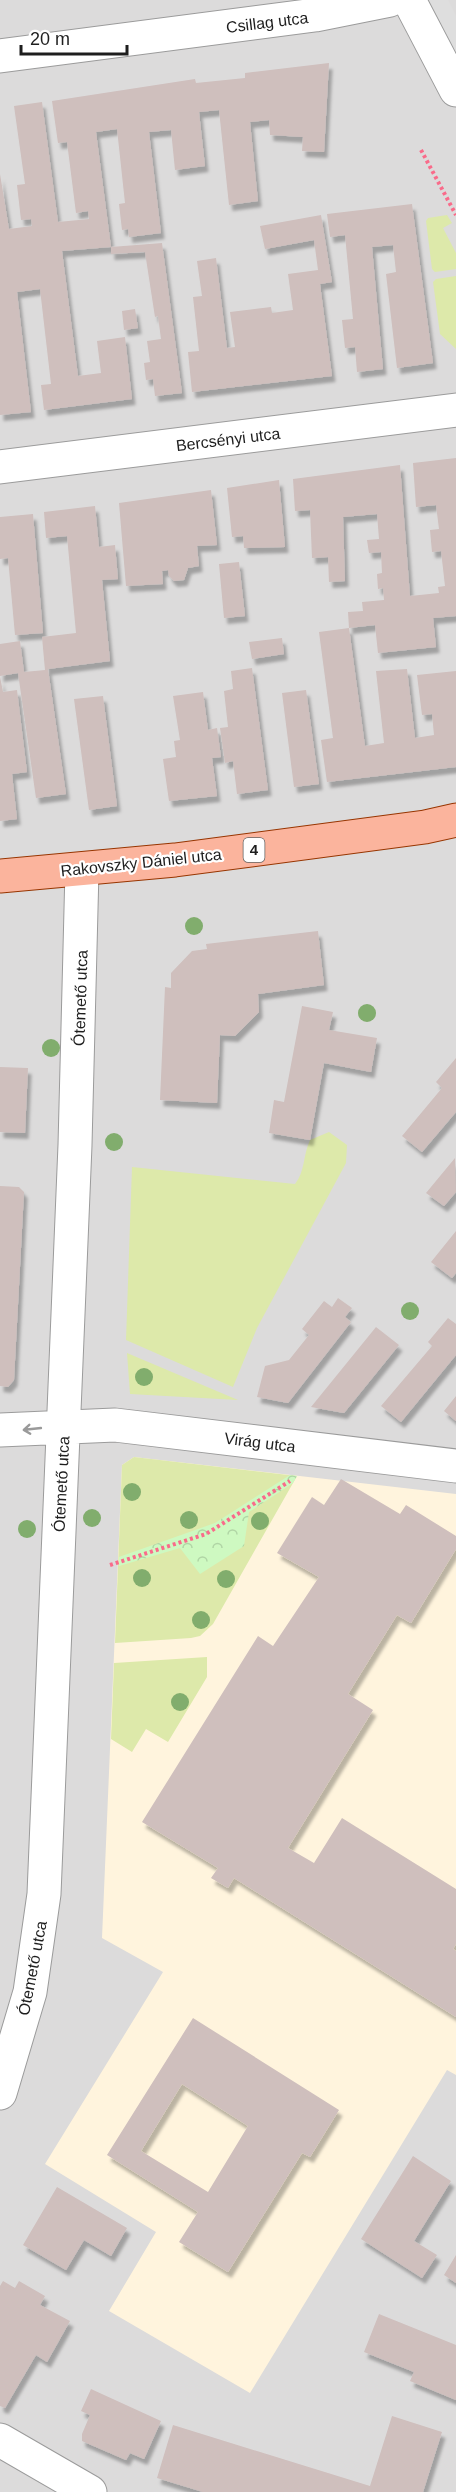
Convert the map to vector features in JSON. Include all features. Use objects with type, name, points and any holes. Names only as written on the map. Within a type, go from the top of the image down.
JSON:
[{"type":"main road","name":"Rakovszky Dániel utca","points":[[0,876],[82,870],[446,827]]},
{"type":"street","name":"Csillag utca","points":[[0,56],[315,15],[390,0]]},
{"type":"street","points":[[409,0],[456,90]]},
{"type":"street","name":"Bercsényi utca","points":[[0,467],[456,410]]},
{"type":"street","name":"Ótemető utca","points":[[0,2093],[30,1992],[44,1894],[64,1426],[82,935],[82,870]]},
{"type":"street","name":"Virág utca","points":[[0,1430],[115,1425],[456,1466]]},
{"type":"street","points":[[0,2440],[74,2488]]},
{"type":"path","points":[[421,150],[456,215]]},
{"type":"path","points":[[110,1565],[206,1534],[294,1478]]},
{"type":"shaded area","points":[[0,0],[456,0],[456,2492],[0,2492]]},
{"type":"shaded area","points":[[428,0],[448,0],[456,16],[456,54]]},
{"type":"shaded area","points":[[134,1457],[456,1494],[456,2075],[447,2070],[250,2393],[109,2311],[156,2232],[45,2164],[163,1972],[102,1938],[122,1465]]},
{"type":"green space","points":[[447,215],[452,223],[443,228],[456,253],[456,269],[435,272],[432,269],[426,221],[428,218]]},
{"type":"green space","points":[[456,276],[456,349],[440,334],[433,282],[436,279]]},
{"type":"green space","points":[[329,1132],[347,1145],[346,1163],[257,1328],[233,1387],[126,1340],[132,1167],[295,1184],[301,1174],[310,1140]]},
{"type":"green space","points":[[127,1353],[238,1400],[130,1394]]},
{"type":"green space","points":[[134,1457],[297,1476],[213,1624],[200,1636],[115,1643],[122,1465]]},
{"type":"green space","points":[[290,1475],[297,1476],[293,1483],[249,1512],[244,1546],[200,1574],[180,1548],[119,1566],[119,1557],[215,1523]]},
{"type":"green space","points":[[207,1657],[207,1677],[168,1742],[146,1729],[132,1752],[111,1739],[114,1663]]},
{"type":"building","points":[[329,63],[324,152],[302,151],[303,137],[270,135],[269,120],[250,122],[258,201],[229,205],[219,110],[199,112],[205,166],[175,170],[171,130],[149,132],[161,233],[129,237],[128,229],[122,230],[119,204],[125,203],[117,129],[96,132],[111,247],[62,251],[78,376],[101,373],[97,341],[125,337],[132,399],[44,410],[41,385],[51,384],[40,289],[17,292],[31,412],[0,415],[0,174],[9,229],[32,226],[31,219],[21,220],[17,185],[25,184],[14,106],[42,102],[58,222],[89,219],[88,211],[76,213],[67,142],[58,143],[52,101],[195,79],[196,83],[245,78],[245,73]]},
{"type":"building","points":[[412,204],[433,363],[397,368],[386,274],[396,272],[393,245],[372,247],[383,369],[357,372],[355,347],[345,348],[342,320],[353,319],[345,235],[330,237],[327,214]]},
{"type":"building","points":[[321,215],[332,282],[320,284],[332,376],[192,392],[188,352],[199,351],[193,297],[202,296],[197,261],[216,258],[227,348],[235,347],[230,312],[271,307],[272,313],[293,310],[288,274],[318,270],[314,240],[265,249],[260,226]]},
{"type":"building","points":[[162,243],[182,393],[155,396],[153,379],[146,380],[144,363],[150,362],[147,341],[161,339],[158,316],[155,317],[145,252],[111,254],[111,247]]},
{"type":"building","points":[[135,309],[138,328],[124,330],[122,311]]},
{"type":"building","points":[[456,458],[456,616],[433,618],[436,647],[378,653],[375,625],[349,628],[348,612],[363,611],[362,602],[384,600],[383,588],[378,589],[377,574],[382,573],[381,552],[369,553],[367,540],[379,539],[377,514],[343,517],[345,581],[329,582],[328,557],[312,558],[310,510],[295,511],[293,479],[400,465],[410,596],[439,593],[438,587],[445,586],[441,551],[432,552],[430,530],[439,529],[436,505],[416,507],[413,463]]},
{"type":"building","points":[[279,480],[285,547],[244,548],[243,536],[232,537],[227,488]]},
{"type":"building","points":[[211,490],[217,545],[197,546],[199,566],[188,568],[184,580],[174,581],[169,576],[168,570],[162,571],[163,584],[126,586],[119,503]]},
{"type":"building","points":[[95,506],[99,547],[115,545],[118,579],[102,580],[110,661],[48,669],[66,794],[36,798],[18,673],[0,676],[0,644],[20,641],[24,672],[45,670],[42,637],[76,633],[67,536],[46,538],[44,512]]},
{"type":"building","points":[[33,514],[43,633],[15,635],[8,558],[0,559],[0,517]]},
{"type":"building","points":[[239,562],[245,616],[224,618],[219,564]]},
{"type":"building","points":[[349,628],[365,746],[384,743],[376,671],[407,669],[415,738],[434,735],[432,714],[422,715],[417,675],[456,671],[456,767],[327,782],[321,740],[333,738],[319,632]]},
{"type":"building","points":[[282,638],[284,654],[252,659],[249,642]]},
{"type":"building","points":[[252,668],[268,790],[237,794],[233,761],[225,763],[220,728],[228,727],[224,691],[233,689],[231,671]]},
{"type":"building","points":[[0,677],[3,692],[17,690],[27,772],[12,774],[17,819],[0,821]]},
{"type":"building","points":[[306,690],[319,784],[294,787],[282,693]]},
{"type":"building","points":[[203,692],[208,730],[217,728],[221,757],[212,758],[217,796],[169,801],[163,759],[176,757],[174,741],[180,740],[173,696]]},
{"type":"building","points":[[103,696],[117,806],[89,810],[74,699]]},
{"type":"building","points":[[318,931],[324,985],[258,994],[259,1012],[235,1036],[220,1035],[217,1103],[160,1100],[165,987],[171,988],[171,973],[192,951],[207,949],[206,944]]},
{"type":"building","points":[[302,1006],[333,1012],[329,1030],[377,1038],[371,1072],[324,1063],[310,1140],[269,1133],[274,1100],[284,1102]]},
{"type":"building","points":[[456,1058],[456,1112],[422,1152],[402,1136],[442,1088],[436,1082]]},
{"type":"building","points":[[0,1067],[28,1068],[25,1133],[0,1132]]},
{"type":"building","points":[[455,1158],[456,1192],[444,1206],[426,1193]]},
{"type":"building","points":[[0,1186],[19,1187],[24,1192],[14,1380],[8,1387],[0,1386]]},
{"type":"building","points":[[456,1231],[456,1273],[452,1278],[431,1262]]},
{"type":"building","points":[[338,1298],[352,1308],[345,1317],[351,1322],[288,1403],[257,1397],[265,1366],[289,1360],[309,1335],[302,1329],[324,1301],[332,1307]]},
{"type":"building","points":[[448,1318],[456,1324],[456,1355],[401,1422],[381,1406],[432,1346],[428,1342]]},
{"type":"building","points":[[376,1327],[399,1345],[344,1413],[311,1407]]},
{"type":"building","points":[[456,1396],[456,1421],[444,1411]]},
{"type":"building","points":[[341,1479],[400,1514],[406,1505],[456,1536],[456,1549],[411,1623],[397,1615],[348,1694],[373,1710],[288,1848],[314,1863],[342,1818],[456,1889],[456,1944],[453,1949],[456,1951],[456,2017],[234,1878],[228,1888],[211,1878],[218,1868],[142,1822],[258,1636],[273,1646],[319,1577],[277,1553],[312,1497],[324,1505]]},
{"type":"building","points":[[193,2018],[339,2110],[310,2157],[302,2153],[228,2272],[179,2242],[198,2212],[107,2155]],"holes":[[[182,2084],[248,2126],[208,2192],[141,2151]]]},
{"type":"building","points":[[413,2156],[451,2181],[414,2241],[437,2255],[422,2278],[361,2239]]},
{"type":"building","points":[[57,2187],[127,2228],[111,2256],[84,2240],[66,2270],[23,2245]]},
{"type":"building","points":[[456,2255],[456,2283],[444,2275]]},
{"type":"building","points":[[3,2281],[15,2288],[19,2281],[45,2296],[40,2305],[70,2321],[47,2362],[36,2355],[5,2408],[0,2406],[0,2286]]},
{"type":"building","points":[[379,2314],[456,2345],[456,2400],[410,2381],[414,2372],[364,2352]]},
{"type":"building","points":[[91,2389],[161,2421],[144,2459],[130,2453],[126,2460],[82,2441],[82,2434],[90,2415],[81,2411]]},
{"type":"building","points":[[392,2416],[442,2432],[423,2492],[203,2492],[157,2478],[173,2425],[370,2486]]}]
